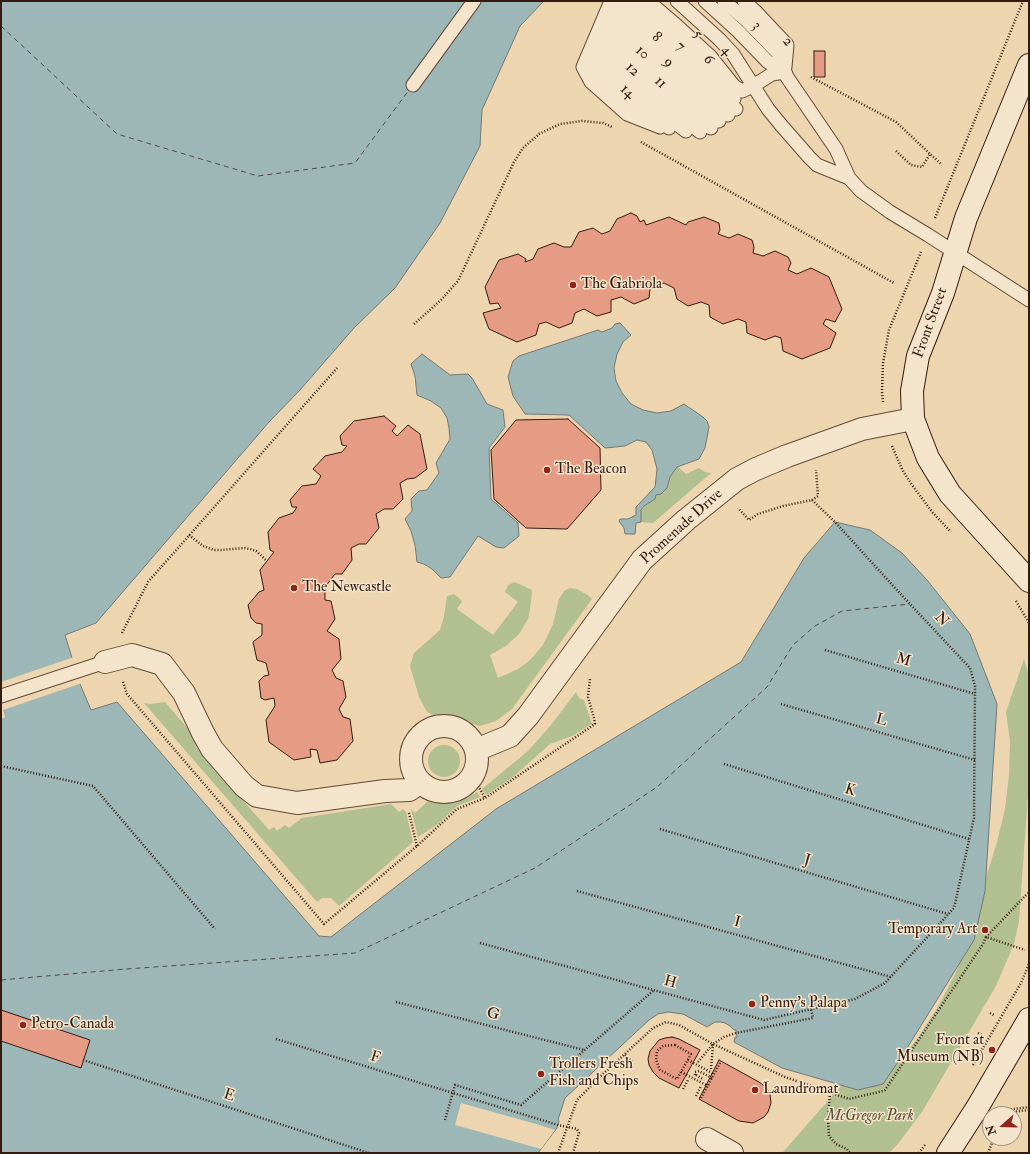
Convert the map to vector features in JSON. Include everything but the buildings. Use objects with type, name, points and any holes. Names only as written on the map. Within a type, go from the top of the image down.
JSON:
[{"type":"street","name":"Front Street","points":[[1029,65],[966,218],[943,293],[918,356],[912,391],[914,419],[928,458],[950,494],[1029,581]]},
{"type":"street","name":"Promenade Drive","points":[[476,750],[510,736],[528,716],[642,560],[686,520],[737,479],[787,456],[862,429],[914,419]]},
{"type":"street","points":[[96,664],[132,655],[162,664],[184,693],[212,749],[244,786],[257,796],[297,803],[386,792],[412,786],[441,792],[452,792],[462,788],[470,781],[475,771],[477,764],[476,750],[471,740],[463,732],[453,727],[442,726],[431,728],[422,734],[415,743],[411,753],[411,764],[414,774],[412,786]]},
{"type":"street","points":[[948,1153],[977,1108],[1029,1019]]},
{"type":"street","points":[[707,1140],[732,1153]]},
{"type":"lane","points":[[413,84],[474,1]]},
{"type":"lane","name":"5","points":[[633,1],[701,61],[728,110]]},
{"type":"lane","name":"4","points":[[648,1],[676,24],[710,56],[734,86],[728,110]]},
{"type":"lane","points":[[677,1],[719,39],[733,54],[728,110]]},
{"type":"lane","name":"3","points":[[705,1],[738,31],[768,62],[784,72]]},
{"type":"lane","name":"2","points":[[724,1],[746,20],[778,54],[784,72]]},
{"type":"lane","points":[[744,1],[787,44],[784,72],[836,149],[848,178]]},
{"type":"lane","name":"6","points":[[600,29],[625,8],[686,60],[722,100],[728,110]]},
{"type":"lane","name":"8","points":[[600,29],[617,26],[671,74],[707,113],[728,110]]},
{"type":"lane","name":"10","points":[[600,29],[608,45],[656,87],[688,122],[728,110]]},
{"type":"lane","name":"12","points":[[600,29],[600,63],[626,86],[665,128]]},
{"type":"lane","name":"14","points":[[600,29],[591,82],[627,114],[665,128]]},
{"type":"lane","name":"11","points":[[600,29],[604,54],[686,131]]},
{"type":"lane","points":[[728,110],[772,74],[784,72]]},
{"type":"lane","points":[[728,110],[781,125],[817,165],[848,178],[877,204],[956,252],[1029,300]]},
{"type":"lane","points":[[1,696],[96,664]]},
{"type":"path","points":[[942,200],[1023,1]]},
{"type":"path","points":[[809,74],[896,122],[942,165]]},
{"type":"path","points":[[414,324],[442,299],[458,281],[514,162],[523,148],[539,134],[560,124],[582,121],[603,123],[615,129]]},
{"type":"path","points":[[640,141],[894,283]]},
{"type":"path","points":[[896,151],[911,166],[922,167],[930,154]]},
{"type":"path","points":[[135,608],[148,582],[337,368]]},
{"type":"path","points":[[737,507],[749,520],[758,514],[783,506],[812,500],[818,496],[815,468]]},
{"type":"path","name":"N","points":[[812,500],[835,522],[970,668]]},
{"type":"path","points":[[189,535],[203,546],[214,550],[250,549],[256,551],[267,561]]},
{"type":"path","name":"M","points":[[825,650],[975,694]]},
{"type":"path","name":"H","points":[[480,943],[764,1020],[855,1000],[885,984],[954,908],[974,818],[975,686],[970,668]]},
{"type":"path","points":[[310,908],[324,924],[417,846],[457,809],[485,798],[595,724],[588,697],[590,680]]},
{"type":"path","name":"L","points":[[781,704],[975,760]]},
{"type":"path","name":"K","points":[[724,764],[969,839]]},
{"type":"path","points":[[1,766],[93,786],[215,929]]},
{"type":"path","points":[[470,781],[480,790],[485,798]]},
{"type":"path","points":[[412,786],[417,846]]},
{"type":"path","name":"J","points":[[660,829],[948,914]]},
{"type":"path","name":"I","points":[[577,891],[891,977]]},
{"type":"path","points":[[558,1153],[577,1100],[600,1076],[653,1028],[666,1022],[679,1025],[714,1044],[784,1077],[849,1099],[885,1090],[983,944],[986,937],[1028,893]]},
{"type":"path","points":[[986,937],[1026,950]]},
{"type":"path","points":[[972,1066],[1020,983],[1029,964]]},
{"type":"path","points":[[445,1120],[455,1085],[521,1105],[653,990]]},
{"type":"path","name":"G","points":[[396,1002],[584,1050]]},
{"type":"path","points":[[698,1062],[714,1044],[724,1037],[736,1033],[813,1018],[811,1009]]},
{"type":"path","points":[[990,1012],[994,1015]]},
{"type":"path","points":[[978,1033],[982,1035]]},
{"type":"path","name":"F","points":[[276,1039],[567,1127]]},
{"type":"path","points":[[711,1069],[714,1044]]},
{"type":"path","points":[[675,1045],[691,1054],[688,1060],[677,1079],[660,1070],[656,1060],[657,1051],[663,1046],[675,1045]]},
{"type":"path","points":[[625,1054],[632,1062]]},
{"type":"path","name":"E","points":[[83,1060],[369,1153]]},
{"type":"path","points":[[688,1060],[714,1074]]},
{"type":"path","points":[[701,1098],[720,1064]]},
{"type":"path","points":[[703,1080],[696,1075],[695,1072],[697,1071],[712,1078]]},
{"type":"path","points":[[681,1072],[708,1086]]},
{"type":"path","points":[[683,1089],[688,1080]]},
{"type":"path","points":[[696,1096],[701,1086]]},
{"type":"path","points":[[830,1093],[828,1119],[829,1136],[836,1144],[847,1149],[850,1153]]},
{"type":"path","points":[[567,1127],[577,1129],[580,1133],[573,1153]]},
{"type":"path","points":[[919,1153],[928,1141]]},
{"type":"green space","points":[[677,466],[686,474],[699,468],[705,472],[711,473],[653,523],[641,522],[641,511],[644,506],[655,499],[655,495],[667,488],[670,477]]},
{"type":"green space","points":[[515,582],[532,590],[531,603],[528,619],[519,634],[506,646],[490,655],[498,678],[518,669],[530,660],[543,645],[553,624],[559,599],[564,591],[570,588],[577,589],[592,599],[512,709],[496,721],[480,726],[446,716],[437,717],[427,712],[419,697],[410,666],[414,653],[440,630],[447,596],[454,594],[462,601],[457,609],[493,635],[518,602],[505,592],[508,585]]},
{"type":"green space","name":"McGregor Park","points":[[1024,659],[1029,675],[1029,780],[1019,921],[1014,944],[996,986],[922,1112],[897,1145],[889,1153],[783,1152],[847,1079],[882,1078],[894,1068],[920,1035],[939,1005],[955,974],[969,942],[1005,809],[1009,775],[1010,741],[1006,712]]},
{"type":"green space","points":[[576,692],[579,698],[584,700],[592,724],[572,736],[550,744],[513,777],[486,795],[482,789],[528,751],[551,725]]},
{"type":"green space","points":[[165,702],[197,739],[196,747],[269,830],[274,827],[277,831],[285,825],[289,828],[302,818],[391,804],[399,812],[403,809],[406,812],[413,842],[339,906],[331,898],[322,898],[317,902],[144,703],[150,704]]},
{"type":"green space","points":[[441,745],[447,745],[457,752],[460,761],[459,767],[453,774],[447,777],[441,777],[431,770],[428,764],[428,758],[435,748]]},
{"type":"green space","points":[[477,792],[480,797],[457,806],[438,824],[418,837],[411,809],[415,813],[428,801],[440,804],[452,803],[467,798]]},
{"type":"water","points":[[1,1],[544,1],[520,26],[482,110],[480,146],[440,223],[395,288],[354,328],[300,390],[269,422],[96,623],[65,635],[80,684],[91,710],[117,702],[319,936],[331,937],[496,809],[741,662],[804,558],[835,522],[870,530],[902,553],[927,580],[970,634],[997,704],[985,891],[974,940],[883,1084],[858,1090],[782,1068],[734,1042],[735,1037],[737,1037],[736,1030],[725,1023],[715,1022],[707,1027],[683,1014],[668,1012],[658,1014],[649,1020],[565,1098],[557,1128],[538,1153],[1,1153]]},
{"type":"water","points":[[620,323],[631,335],[623,342],[617,354],[614,368],[616,381],[622,393],[631,404],[643,410],[657,413],[671,411],[684,404],[703,417],[707,421],[709,427],[705,448],[699,459],[677,467],[670,477],[667,488],[661,494],[656,495],[655,499],[644,506],[641,510],[641,522],[636,523],[635,534],[625,534],[624,528],[619,521],[620,519],[628,519],[636,515],[636,507],[655,487],[657,469],[652,450],[646,442],[637,440],[625,446],[605,448],[569,415],[525,414],[513,396],[508,377],[513,361],[519,356],[598,330],[602,332],[612,328],[615,324]]},
{"type":"water","points":[[422,354],[450,375],[468,374],[472,378],[487,404],[503,410],[505,427],[489,448],[491,499],[518,523],[519,536],[504,548],[496,547],[478,536],[450,577],[441,578],[432,569],[417,562],[415,545],[411,531],[405,519],[412,511],[411,499],[419,491],[427,490],[439,473],[436,463],[450,439],[447,418],[441,408],[431,401],[417,395],[415,376],[411,364]]},
{"type":"pier","points":[[74,657],[82,683],[3,710],[5,717],[1,719],[1,682]]},
{"type":"pier","points":[[461,1103],[555,1130],[541,1149],[455,1125]]},
{"type":"ferry route","points":[[1,26],[117,134],[258,176],[355,163],[409,90]]},
{"type":"ferry route","points":[[1,980],[126,969],[355,953],[535,868],[657,787],[767,687],[793,645],[815,626],[842,611],[910,604]]},
{"type":"place","name":"The Gabriola","points":[[573,285]]},
{"type":"place","name":"The Beacon","points":[[547,470]]},
{"type":"place","name":"The Newcastle","points":[[294,588]]},
{"type":"place","name":"Temporary Art","points":[[985,930]]},
{"type":"place","name":"Penny's Palapa","points":[[752,1004]]},
{"type":"place","name":"Petro-Canada","points":[[23,1025]]},
{"type":"place","name":"Front at Museum (NB)","points":[[992,1050]]},
{"type":"place","name":"Trollers Fresh Fish and Chips","points":[[541,1074]]},
{"type":"place","name":"Laundromat","points":[[755,1090]]}]
